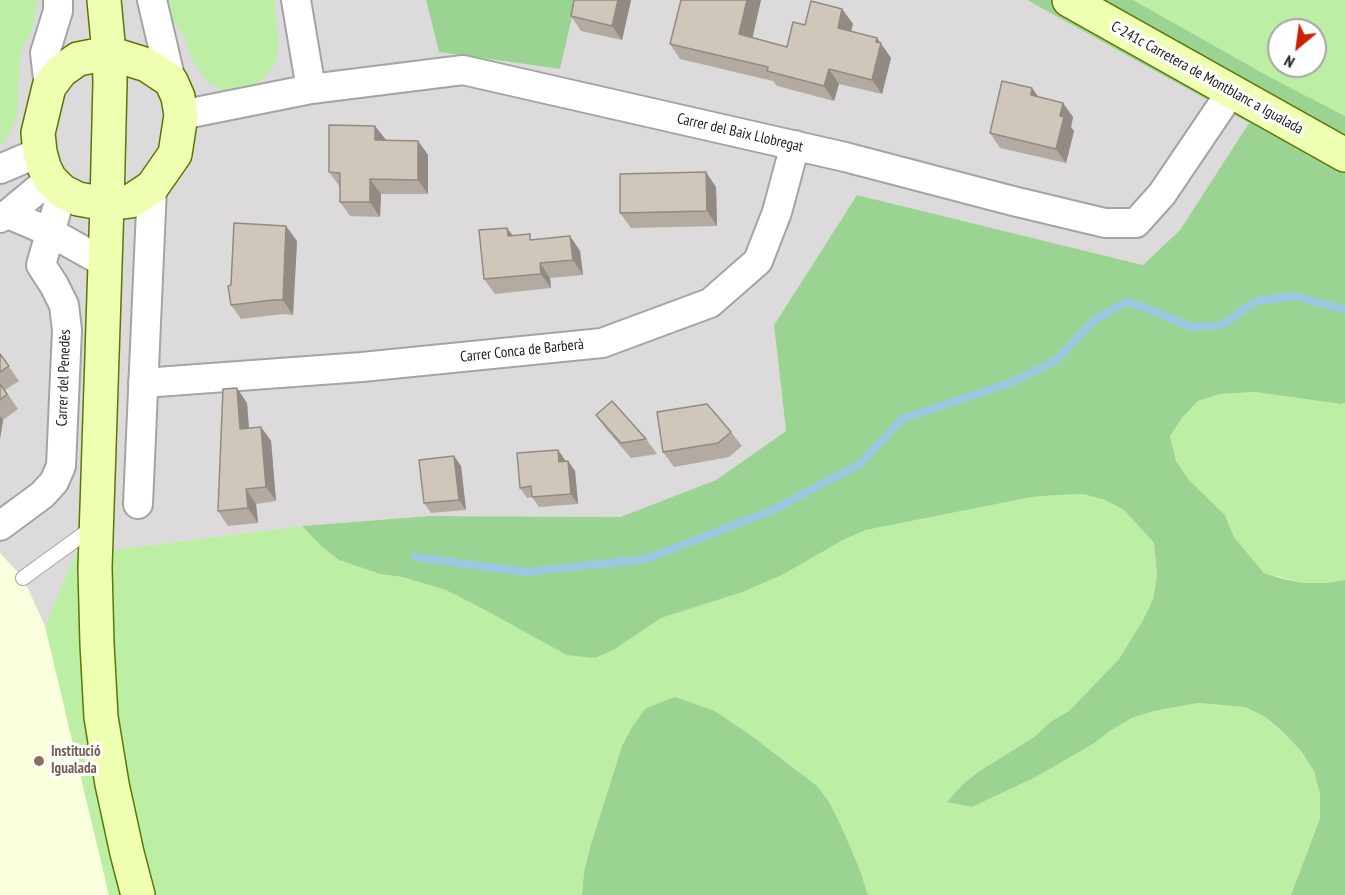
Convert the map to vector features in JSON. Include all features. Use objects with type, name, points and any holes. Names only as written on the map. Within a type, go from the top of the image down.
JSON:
[{"type":"main road","points":[[104,0],[109,53],[107,204],[95,568],[101,717],[112,784],[138,895]]},
{"type":"main road","name":"C-241c Carretera de Montblanc a Igualada","points":[[1069,0],[1345,155]]},
{"type":"main road","points":[[109,53],[147,65],[171,81],[178,98],[181,116],[175,154],[152,187],[131,201],[107,204],[78,199],[51,174],[38,133],[49,87],[61,71],[78,59],[109,53]]},
{"type":"street","points":[[49,87],[45,53],[58,11],[58,0]]},
{"type":"street","points":[[152,0],[171,81]]},
{"type":"street","points":[[296,0],[311,89]]},
{"type":"street","name":"Carrer del Baix Llobregat","points":[[181,116],[311,89],[463,70],[795,145],[1105,223],[1136,223],[1162,194],[1231,92]]},
{"type":"street","name":"Carrer Conca de Barberà","points":[[143,383],[362,367],[602,343],[710,303],[758,261],[777,212],[795,145]]},
{"type":"street","points":[[0,169],[51,174]]},
{"type":"street","points":[[51,174],[4,216],[50,232],[105,263]]},
{"type":"street","name":"Carrer del Penedès","points":[[0,526],[42,495],[54,482],[61,466],[67,330],[64,306],[41,265],[50,232],[51,174]]},
{"type":"street","points":[[138,504],[152,187]]},
{"type":"lane","points":[[23,578],[96,525]]},
{"type":"shaded area","points":[[0,0],[426,0],[439,52],[560,69],[576,0],[1027,0],[1249,123],[1180,230],[1143,265],[857,195],[774,325],[786,431],[716,480],[620,517],[429,516],[302,526],[75,555],[45,626],[109,895],[0,895]]},
{"type":"shaded area","name":"Institució Igualada","points":[[0,553],[23,578],[45,626],[109,895],[0,895]]},
{"type":"green space","points":[[0,0],[37,0],[33,26],[20,54],[17,117],[0,147]]},
{"type":"green space","points":[[160,0],[274,0],[278,41],[277,59],[267,75],[251,88],[234,93],[224,91],[208,82],[202,74],[191,57],[186,38]]},
{"type":"green space","points":[[426,0],[576,0],[560,69],[439,52]]},
{"type":"green space","points":[[1027,0],[1133,0],[1267,75],[1267,78],[1272,78],[1345,116],[1345,403],[1255,392],[1220,394],[1198,401],[1182,418],[1170,436],[1176,461],[1189,480],[1225,515],[1234,537],[1264,573],[1304,583],[1345,580],[1345,895],[1291,895],[1320,818],[1320,794],[1314,771],[1301,751],[1265,717],[1245,707],[1198,703],[1154,711],[1132,718],[1093,744],[1034,778],[972,807],[947,802],[978,772],[1034,737],[1050,722],[1069,711],[1119,659],[1143,620],[1153,599],[1157,575],[1154,543],[1124,510],[1105,500],[1083,494],[1032,497],[866,530],[843,540],[784,574],[743,592],[661,618],[615,649],[595,658],[567,655],[446,590],[402,577],[380,574],[339,560],[322,547],[302,526],[429,516],[620,517],[716,480],[786,431],[774,325],[857,195],[1143,265],[1180,230],[1249,123]]},
{"type":"green space","points":[[1133,0],[1345,0],[1345,116],[1272,78],[1327,78],[1327,18],[1267,18],[1267,75]]},
{"type":"green space","points":[[1255,392],[1345,403],[1345,580],[1304,583],[1264,573],[1234,537],[1225,515],[1189,480],[1176,461],[1170,436],[1182,418],[1198,401],[1220,394]]},
{"type":"green space","points":[[1083,494],[1105,500],[1124,510],[1154,543],[1157,575],[1153,599],[1119,659],[1069,711],[1050,722],[1034,737],[978,772],[962,785],[948,802],[972,807],[1034,778],[1093,744],[1132,718],[1154,711],[1198,703],[1245,707],[1264,717],[1283,732],[1301,751],[1314,771],[1320,794],[1320,817],[1291,895],[868,895],[860,870],[829,802],[797,770],[715,711],[622,746],[591,844],[584,871],[582,895],[109,895],[45,626],[75,555],[302,526],[322,547],[339,560],[380,574],[402,577],[446,590],[487,611],[615,649],[661,618],[743,592],[784,574],[843,540],[866,530],[1032,497]]},
{"type":"green space","points":[[675,697],[715,711],[817,786],[840,823],[868,895],[582,895],[584,871],[591,844],[622,746],[646,708]]},
{"type":"building","points":[[574,0],[618,0],[612,26],[571,16]]},
{"type":"building","points":[[681,0],[747,0],[739,34],[787,47],[793,22],[805,25],[811,1],[842,9],[838,28],[877,38],[876,42],[881,43],[872,80],[829,69],[824,86],[767,71],[768,67],[670,44]]},
{"type":"building","points":[[1002,81],[1032,88],[1031,95],[1063,103],[1060,116],[1064,117],[1056,149],[990,133]]},
{"type":"building","points":[[329,125],[375,126],[375,140],[418,141],[418,180],[370,179],[370,202],[340,202],[340,173],[329,172]]},
{"type":"building","points":[[706,172],[707,211],[620,213],[620,174]]},
{"type":"building","points":[[234,223],[286,226],[283,300],[231,305],[228,286],[231,285]]},
{"type":"building","points":[[507,228],[508,236],[530,234],[530,240],[570,236],[573,260],[540,263],[541,274],[484,279],[479,230]]},
{"type":"building","points":[[0,354],[9,366],[0,372]]},
{"type":"building","points":[[0,384],[7,394],[0,400]]},
{"type":"building","points":[[237,388],[240,429],[261,427],[266,487],[246,489],[248,508],[218,511],[223,389]]},
{"type":"building","points":[[612,401],[646,439],[621,443],[596,415]]},
{"type":"building","points":[[707,404],[731,432],[718,443],[663,452],[657,412]]},
{"type":"building","points":[[558,450],[559,462],[568,461],[571,494],[532,497],[531,486],[520,488],[517,453]]},
{"type":"building","points":[[454,456],[459,500],[424,503],[419,460]]},
{"type":"waterway","points":[[415,557],[526,572],[646,559],[773,510],[860,464],[902,419],[1010,383],[1055,361],[1094,320],[1127,302],[1191,327],[1222,325],[1256,301],[1295,296],[1345,310]]},
{"type":"place","name":"Institució Igualada","points":[[39,761]]}]
